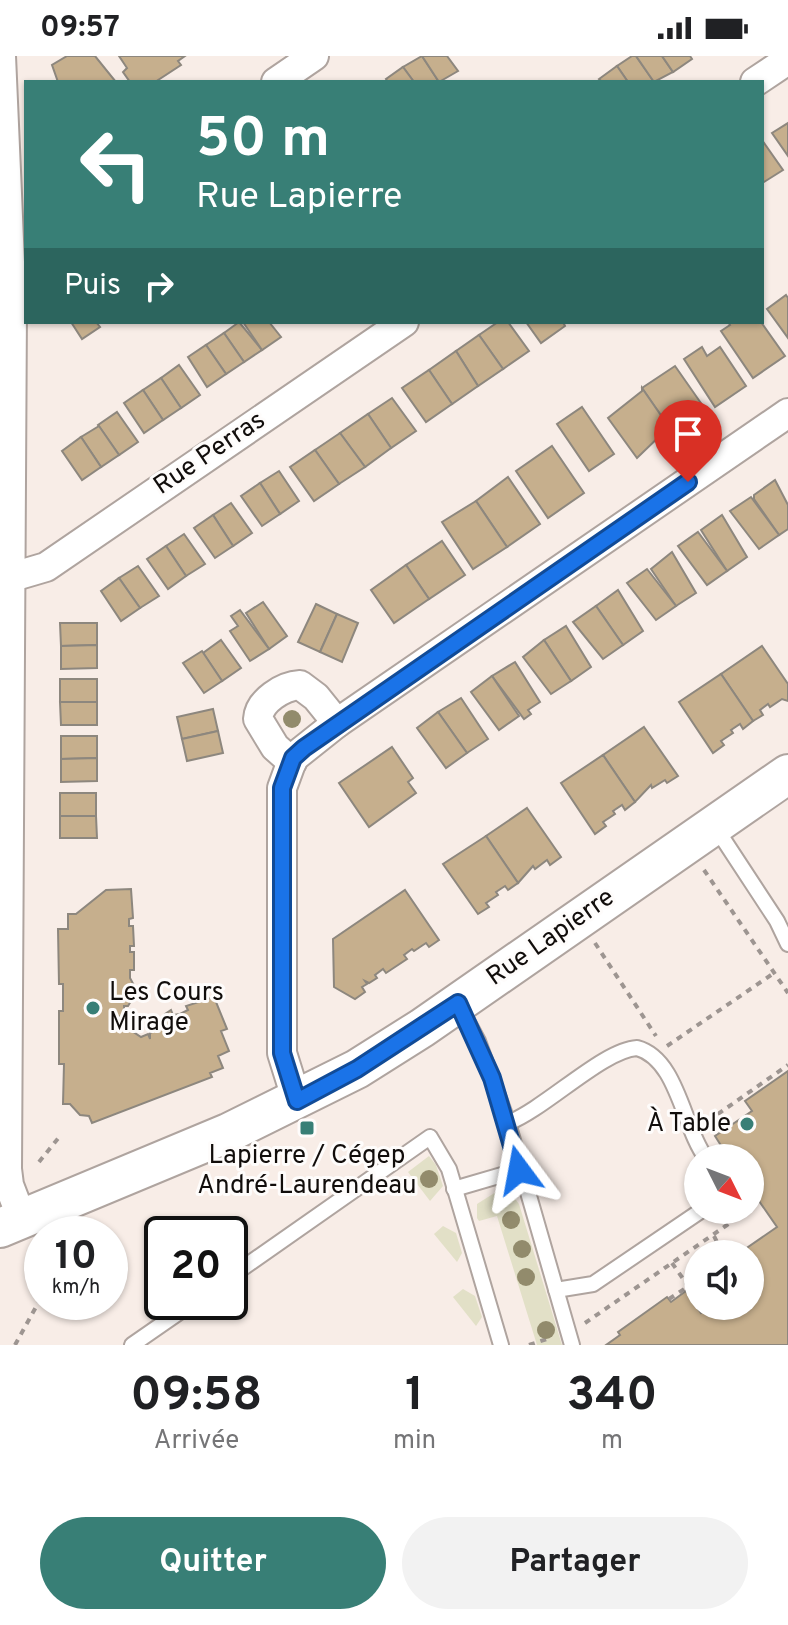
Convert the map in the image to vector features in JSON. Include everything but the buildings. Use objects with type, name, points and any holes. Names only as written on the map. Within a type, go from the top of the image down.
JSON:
[{"type":"street","points":[[1,56],[18,249],[7,1169],[11,1224]]},
{"type":"street","points":[[279,80],[314,56]]},
{"type":"street","points":[[758,80],[788,60]]},
{"type":"street","points":[[3,97],[24,126]]},
{"type":"street","name":"Rue Perras","points":[[12,577],[46,567],[401,324]]},
{"type":"street","points":[[297,1101],[282,1053],[282,788],[292,762],[304,748],[337,723],[788,413]]},
{"type":"street","points":[[292,762],[261,726],[258,712],[261,706],[285,688],[300,685],[316,697],[337,723]]},
{"type":"street","name":"Rue Lapierre","points":[[11,1224],[297,1101],[370,1061],[788,774]]},
{"type":"lane","points":[[714,825],[777,921],[788,944]]},
{"type":"lane","points":[[458,1003],[478,1041],[508,1123],[519,1170],[572,1345]]},
{"type":"lane","points":[[508,1123],[532,1112],[616,1055],[637,1048],[654,1057],[673,1084],[697,1144]]},
{"type":"lane","points":[[248,1264],[430,1137],[444,1159],[501,1345]]},
{"type":"lane","points":[[454,1189],[519,1170]]},
{"type":"lane","points":[[556,1290],[593,1284],[684,1222]]},
{"type":"lane","points":[[132,1345],[168,1320]]},
{"type":"path","points":[[704,870],[788,993]]},
{"type":"path","points":[[751,939],[757,934]]},
{"type":"path","points":[[664,1048],[774,973]]},
{"type":"path","points":[[707,1122],[788,1065]]},
{"type":"path","points":[[715,1117],[724,1130]]},
{"type":"path","points":[[39,1162],[60,1136]]},
{"type":"path","points":[[581,1326],[725,1224]]},
{"type":"path","points":[[713,1235],[716,1240]]},
{"type":"path","points":[[672,1263],[684,1280]]},
{"type":"path","points":[[669,1299],[684,1289]]},
{"type":"path","points":[[15,1345],[29,1320]]},
{"type":"path","points":[[529,1345],[556,1336]]},
{"type":"shaded area","points":[[429,1156],[436,1165],[443,1186],[430,1201],[408,1172]]},
{"type":"shaded area","points":[[496,1192],[513,1196],[519,1204],[562,1345],[537,1345],[497,1216],[479,1221],[477,1218],[477,1204]]},
{"type":"shaded area","points":[[443,1226],[456,1233],[462,1253],[457,1262],[434,1234]]},
{"type":"shaded area","points":[[463,1289],[475,1296],[482,1317],[476,1326],[453,1297]]},
{"type":"place","name":"Les Cours Mirage","points":[[93,1008]]},
{"type":"place","name":"À Table","points":[[747,1124]]},
{"type":"place","name":"Lapierre / Cégep André-Laurendeau","points":[[307,1128]]},
{"type":"route","points":[[519,1170],[508,1123],[492,1078],[472,1028],[458,1003],[357,1069],[297,1101],[285,1073],[282,1053],[282,788],[293,758],[337,723],[688,482]]}]
